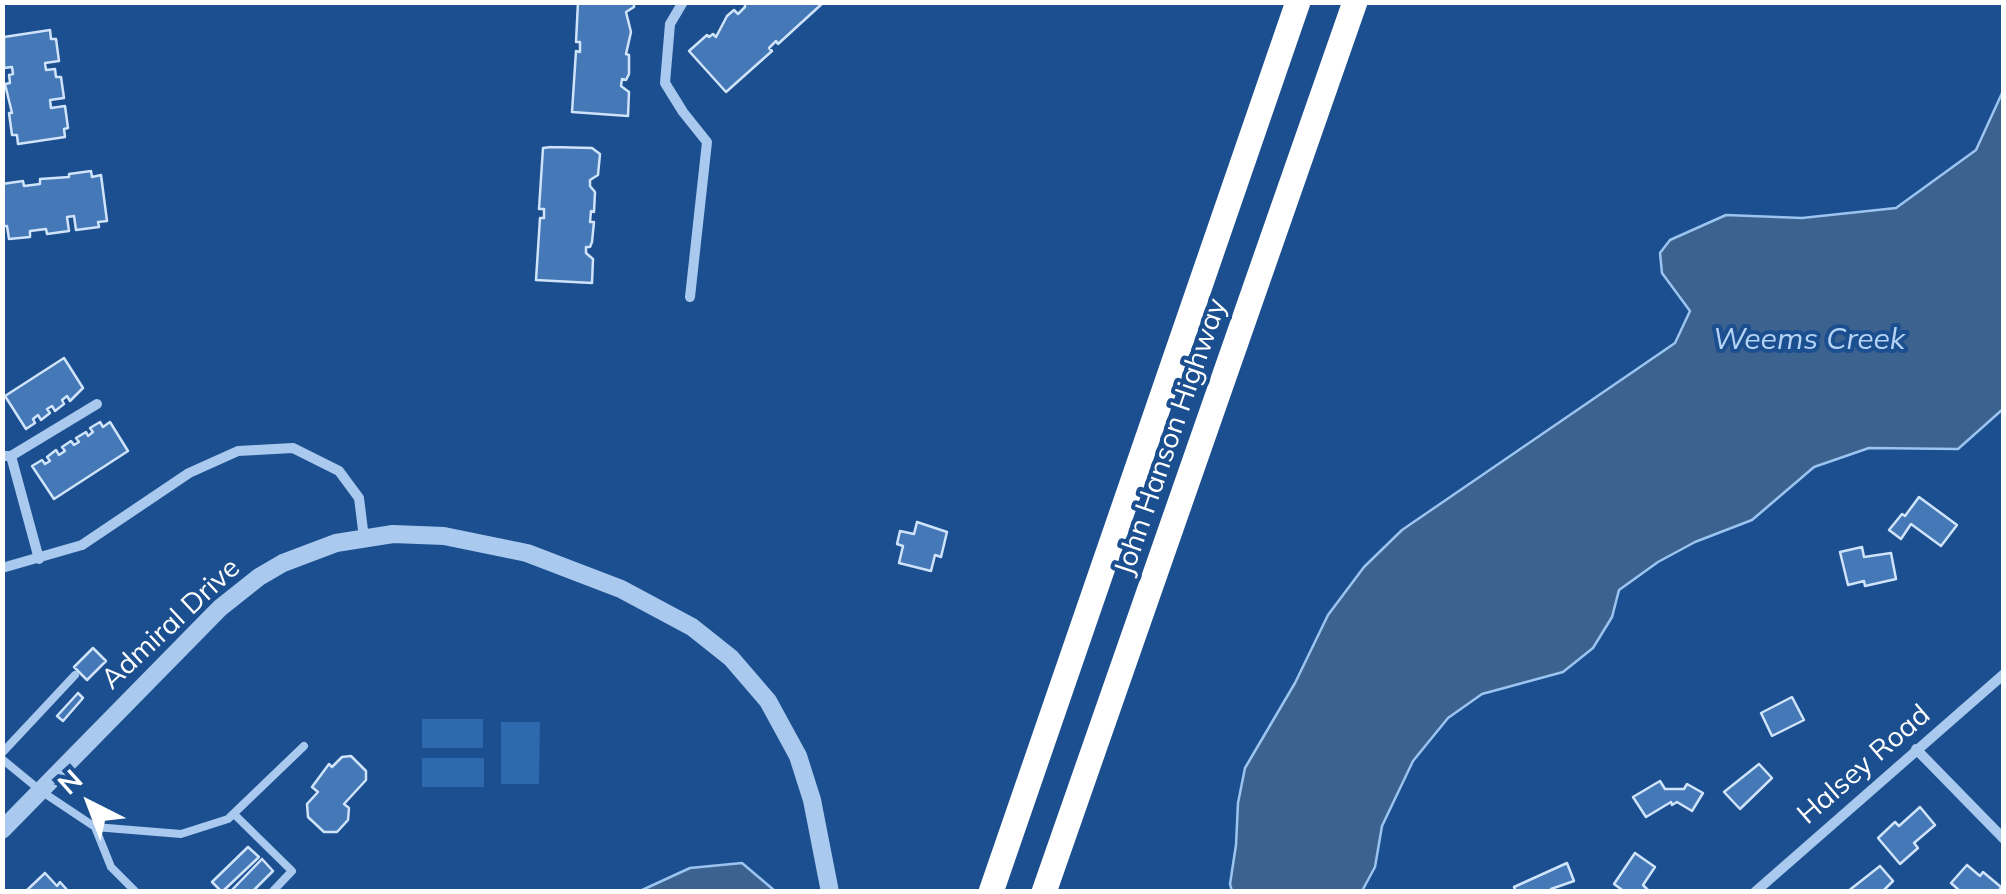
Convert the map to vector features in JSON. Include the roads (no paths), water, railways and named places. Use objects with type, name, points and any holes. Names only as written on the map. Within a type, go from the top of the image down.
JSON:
[{"type":"highway","name":"John Hanson Highway","points":[[990,892],[1298,2]]},
{"type":"highway","name":"John Hanson Highway","points":[[1044,892],[1355,2]]},
{"type":"street","points":[[683,2],[670,24],[665,83],[707,142],[690,297]]},
{"type":"street","points":[[39,559],[7,456],[98,404]]},
{"type":"street","points":[[2,568],[82,545],[189,473],[238,451],[293,448],[339,471],[359,498],[364,538]]},
{"type":"street","name":"Admiral Drive","points":[[2,830],[240,591],[296,558],[336,543],[364,538],[444,536],[527,553],[650,602],[712,641],[756,686],[788,735],[812,800],[830,892]]},
{"type":"street","name":"Halsey Road","points":[[1755,892],[2004,674]]},
{"type":"street","points":[[1916,748],[2004,839]]},
{"type":"lane","points":[[75,675],[2,756],[41,790],[95,827],[182,834],[228,820],[304,746]]},
{"type":"lane","points":[[234,814],[292,872],[272,892]]},
{"type":"lane","points":[[95,827],[112,867],[136,892]]},
{"type":"water","name":"Weems Creek","points":[[2003,91],[2003,409],[1958,449],[1869,448],[1814,467],[1752,520],[1695,542],[1619,590],[1612,617],[1593,648],[1563,672],[1482,694],[1448,718],[1413,761],[1382,826],[1375,867],[1362,891],[1232,891],[1238,803],[1245,768],[1295,683],[1328,615],[1364,567],[1402,530],[1675,343],[1690,311],[1662,273],[1660,253],[1670,240],[1726,215],[1802,218],[1896,208],[1976,150]]},
{"type":"water","points":[[742,863],[775,891],[640,891],[690,868]]}]
